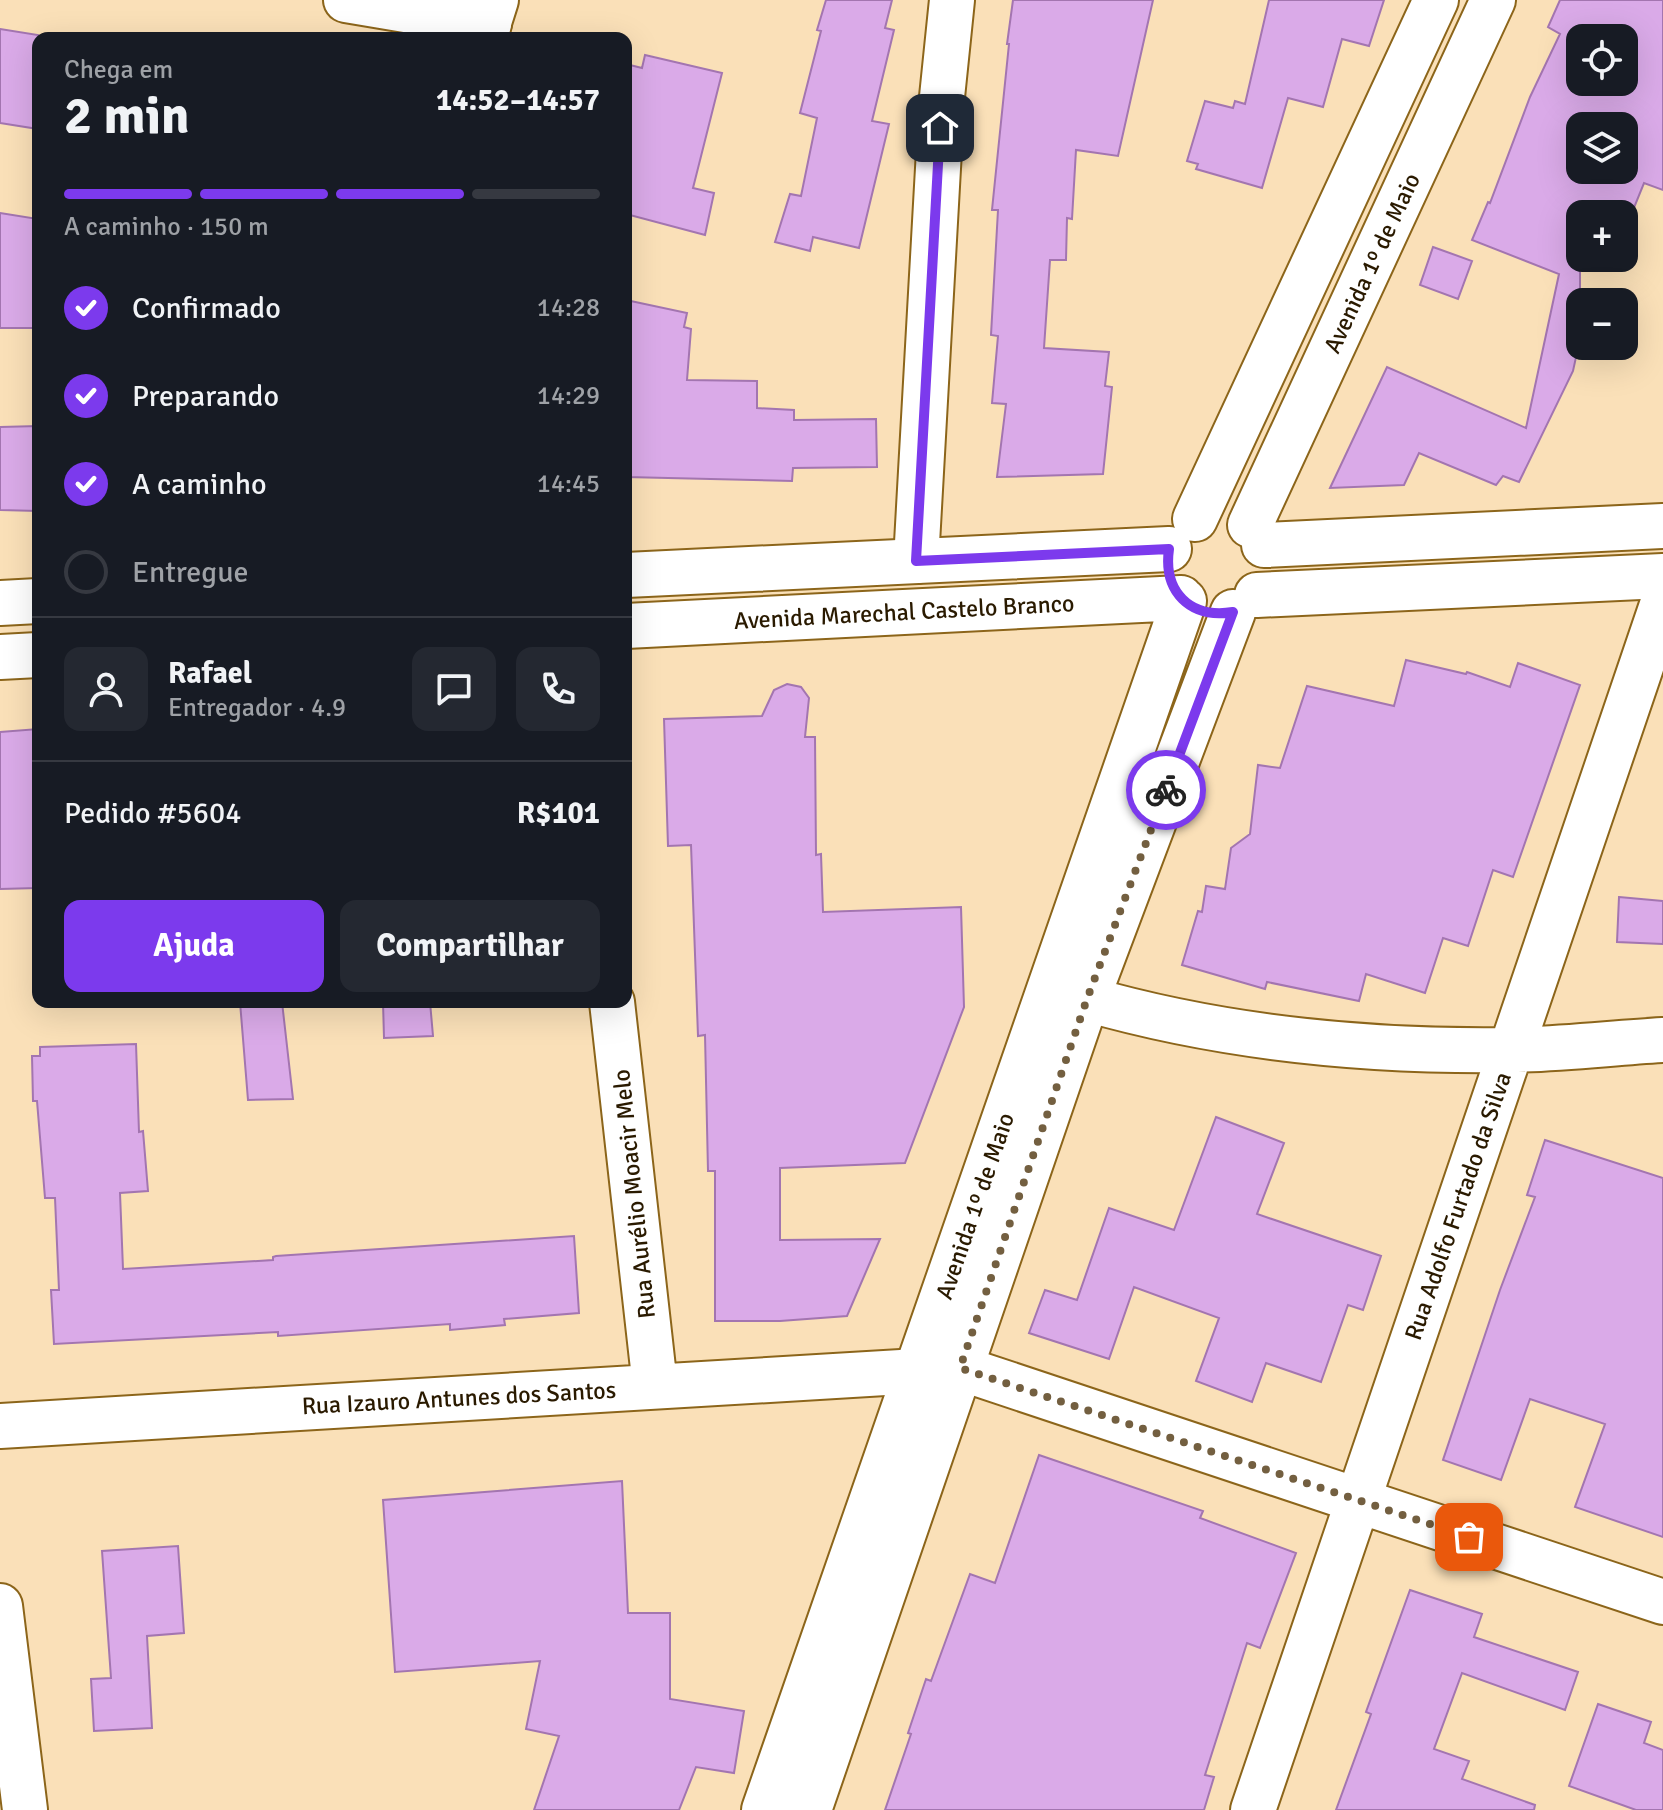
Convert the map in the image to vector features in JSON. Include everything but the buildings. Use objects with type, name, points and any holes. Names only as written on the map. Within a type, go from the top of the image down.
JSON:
[{"type":"street","points":[[346,0],[490,21]]},
{"type":"street","points":[[916,561],[941,112],[952,0]]},
{"type":"street","points":[[1436,0],[1182,534],[1169,577],[1182,600],[1198,611],[1216,615],[1245,603],[1663,576]]},
{"type":"street","name":"Avenida 1º de Maio","points":[[1257,535],[1493,0]]},
{"type":"street","points":[[1182,534],[1223,514],[1237,517],[1257,535],[1268,571],[1245,603],[939,1370],[1358,1500],[1663,1602]]},
{"type":"street","points":[[1257,535],[1663,526]]},
{"type":"street","name":"Avenida Marechal Castelo Branco","points":[[632,575],[916,561],[1182,534]]},
{"type":"street","name":"Avenida Marechal Castelo Branco","points":[[632,626],[1182,600]]},
{"type":"street","name":"Avenida 1º de Maio","points":[[809,1810],[939,1370],[1182,600]]},
{"type":"street","points":[[0,603],[32,601]]},
{"type":"street","name":"Rua Adolfo Furtado da Silva","points":[[1253,1810],[1663,602]]},
{"type":"street","points":[[0,657],[32,655]]},
{"type":"street","points":[[1087,999],[1153,1018],[1248,1035],[1362,1045],[1511,1050],[1663,1040]]},
{"type":"street","name":"Rua Aurélio Moacir Melo","points":[[613,1008],[655,1386]]},
{"type":"street","name":"Avenida 1º de Maio","points":[[764,1810],[939,1370]]},
{"type":"street","name":"Rua Izauro Antunes dos Santos","points":[[0,1426],[939,1370]]},
{"type":"street","points":[[0,1606],[25,1810]]},
{"type":"way so far","points":[[1166,790],[1087,999],[960,1368],[1469,1537]]},
{"type":"route","points":[[940,128],[916,561],[1169,549],[1169,577],[1184,601],[1198,611],[1216,615],[1233,612],[1166,790]]}]
